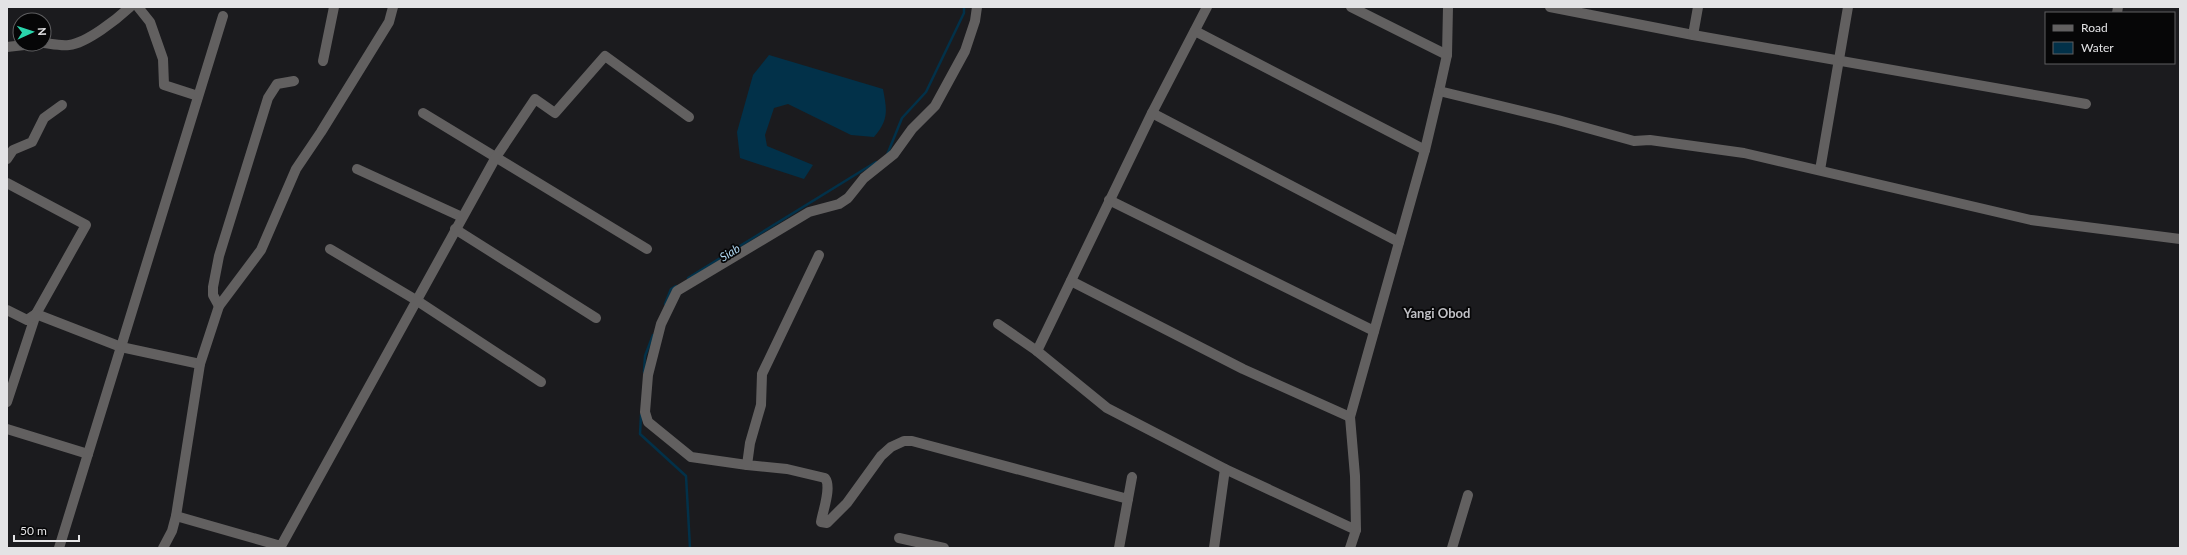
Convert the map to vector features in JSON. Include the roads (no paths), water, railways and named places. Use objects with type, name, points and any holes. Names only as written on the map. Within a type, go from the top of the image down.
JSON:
[{"type":"street","points":[[52,44],[69,45],[80,43],[121,16],[130,7]]},
{"type":"street","points":[[138,7],[150,22],[163,59],[164,85],[198,96]]},
{"type":"street","points":[[323,62],[334,7]]},
{"type":"street","points":[[163,548],[172,531],[176,516],[200,364],[219,306],[261,250],[296,169],[321,132],[389,22],[393,7]]},
{"type":"street","points":[[977,7],[975,21],[965,51],[935,106],[912,129],[894,154],[864,178],[848,198],[839,204],[809,212],[677,291],[661,324],[648,375],[646,412],[648,422],[691,457],[787,469],[825,478],[828,482],[828,492],[824,503],[822,522],[827,523],[847,503],[881,456],[891,447],[904,441],[912,441],[1128,499]]},
{"type":"street","points":[[1037,351],[1152,113],[1207,7]]},
{"type":"street","points":[[1351,7],[1447,56]]},
{"type":"street","points":[[1350,548],[1356,530],[1355,476],[1350,417],[1425,150],[1447,56],[1448,7]]},
{"type":"street","points":[[1550,7],[1602,12],[1693,35],[2086,104]]},
{"type":"street","points":[[1693,35],[1698,7]]},
{"type":"street","points":[[1820,170],[1848,7]]},
{"type":"street","points":[[59,548],[223,16]]},
{"type":"street","points":[[1195,32],[1425,150]]},
{"type":"street","points":[[176,516],[282,547],[416,300],[496,157],[534,99],[555,113],[605,56],[689,116]]},
{"type":"street","points":[[219,306],[213,295],[212,287],[219,256],[268,98],[277,84],[294,81]]},
{"type":"street","points":[[1439,91],[1558,120],[1634,141],[1650,140],[1744,153],[2031,220],[2180,239]]},
{"type":"street","points":[[7,159],[13,150],[32,142],[44,118],[62,105]]},
{"type":"street","points":[[423,113],[647,249]]},
{"type":"street","points":[[1152,113],[1399,242]]},
{"type":"street","points":[[357,169],[462,218]]},
{"type":"street","points":[[7,183],[86,225],[36,314],[7,402]]},
{"type":"street","points":[[1110,200],[1374,331]]},
{"type":"street","points":[[455,230],[596,318]]},
{"type":"street","points":[[330,249],[416,300],[541,382]]},
{"type":"street","points":[[747,465],[750,444],[761,405],[762,374],[819,255]]},
{"type":"street","points":[[1071,281],[1243,369],[1350,417]]},
{"type":"street","points":[[7,310],[27,320],[36,314]]},
{"type":"street","points":[[36,314],[121,347],[200,364]]},
{"type":"street","points":[[998,324],[1037,351],[1107,408],[1225,469],[1356,530]]},
{"type":"street","points":[[7,428],[88,454]]},
{"type":"street","points":[[1214,548],[1225,469]]},
{"type":"street","points":[[1119,548],[1132,478]]},
{"type":"street","points":[[1452,548],[1468,495]]},
{"type":"street","points":[[898,538],[944,548]]},
{"type":"water","points":[[769,55],[883,89],[886,114],[879,131],[874,137],[851,135],[788,104],[774,108],[765,135],[767,146],[813,165],[804,179],[740,158],[737,132],[753,75]]},
{"type":"waterway","name":"Siab","points":[[887,155],[902,118],[926,92],[964,13],[964,7]]},
{"type":"waterway","name":"Siab","points":[[688,278],[876,162]]},
{"type":"waterway","name":"Siab","points":[[665,304],[671,289],[676,286]]},
{"type":"waterway","name":"Siab","points":[[644,372],[645,356],[653,335]]},
{"type":"waterway","name":"Siab","points":[[641,415],[640,434],[686,476],[690,548]]},
{"type":"district","name":"Yangi Obod","points":[[1437,313]]}]
